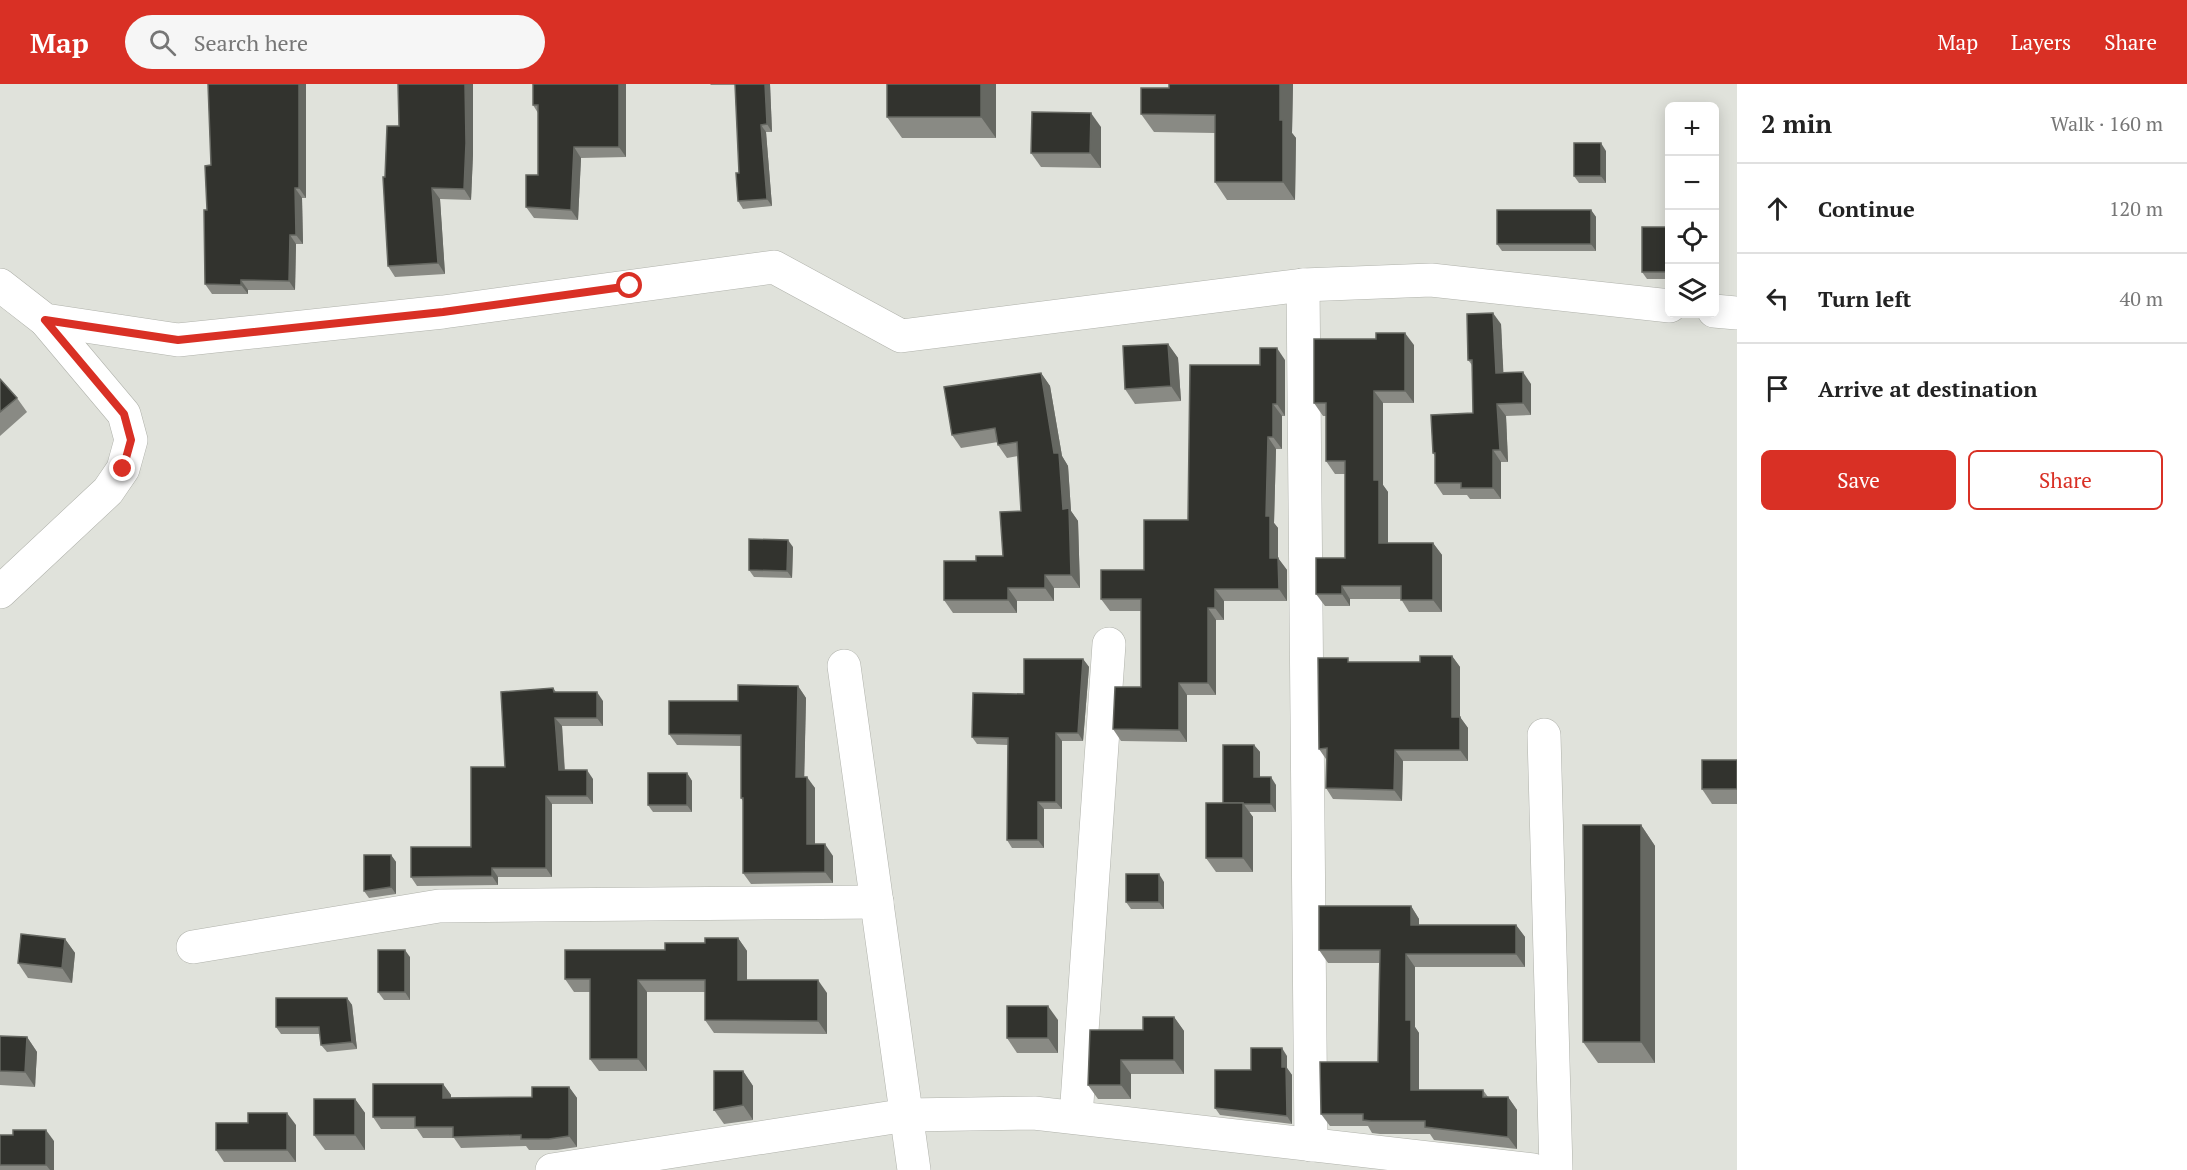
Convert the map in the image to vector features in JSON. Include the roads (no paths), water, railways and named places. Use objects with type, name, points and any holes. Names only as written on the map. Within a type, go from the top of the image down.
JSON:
[{"type":"street","points":[[45,320],[178,340],[443,312],[774,267],[900,336],[1303,285],[1431,280],[1665,305]]},
{"type":"street","points":[[0,285],[45,320],[124,414],[131,440],[123,469],[108,491],[0,592]]},
{"type":"street","points":[[1303,285],[1311,1145]]},
{"type":"street","points":[[1719,311],[1737,313]]},
{"type":"street","points":[[1076,1118],[1109,644]]},
{"type":"street","points":[[844,666],[914,1170]]},
{"type":"street","points":[[1544,735],[1556,1170]]},
{"type":"street","points":[[193,947],[439,906],[877,902]]},
{"type":"street","points":[[552,1170],[907,1115],[1034,1113],[1533,1170]]}]
